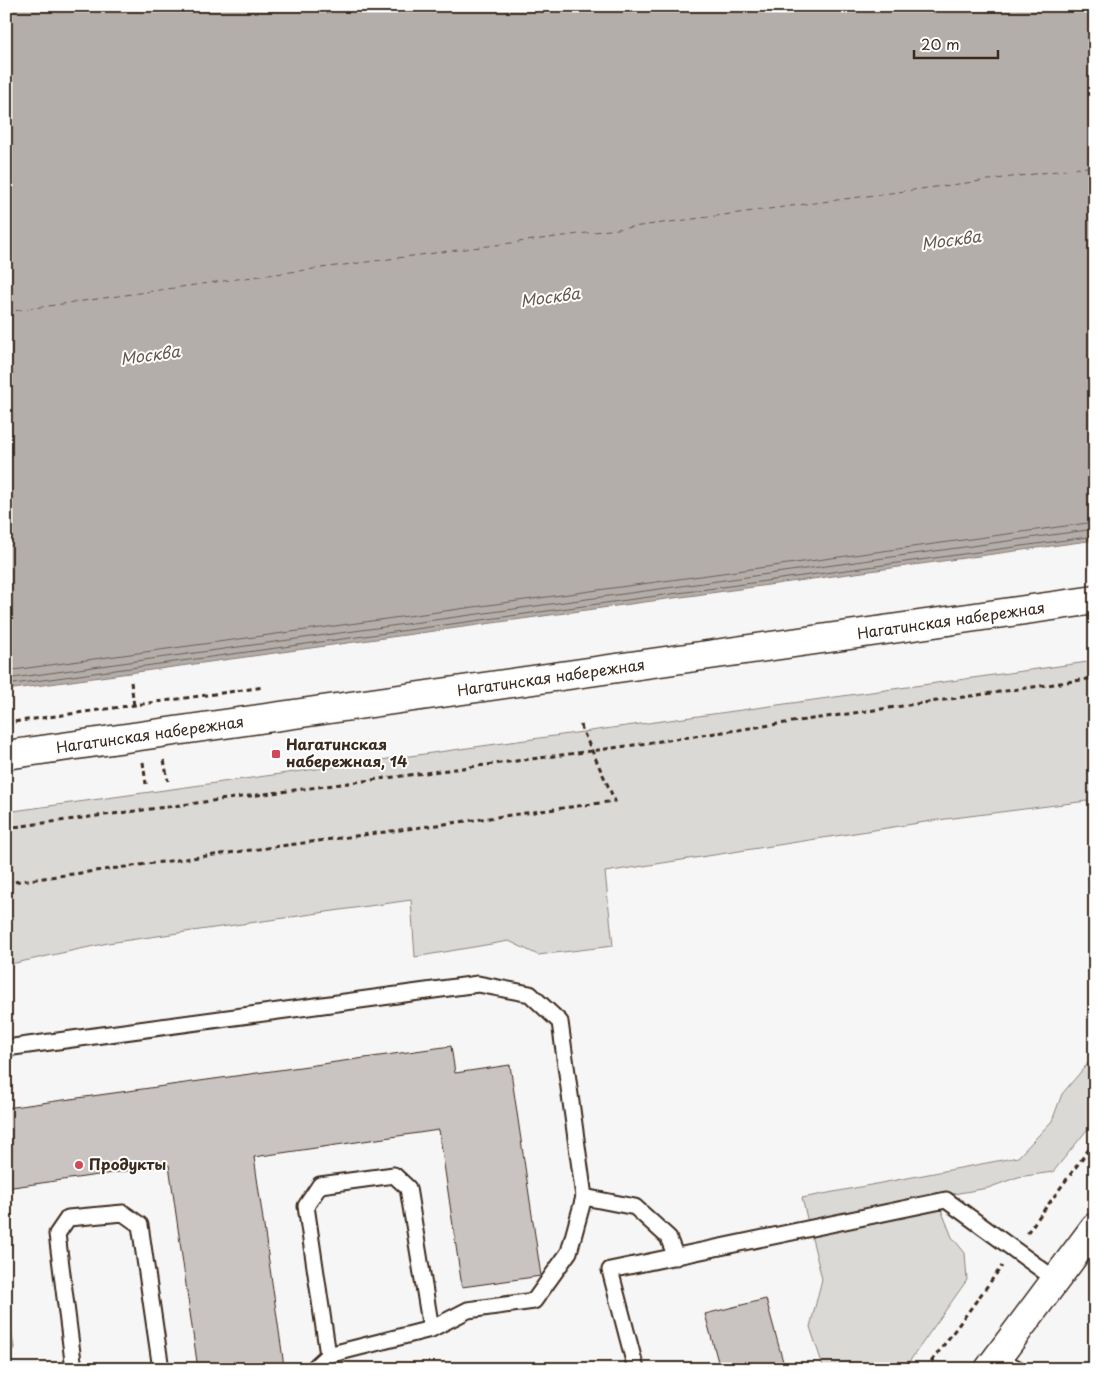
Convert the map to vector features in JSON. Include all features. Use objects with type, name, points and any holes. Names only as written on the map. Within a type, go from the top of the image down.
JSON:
[{"type":"main road","name":"Нагатинская набережная","points":[[6,755],[1095,600]]},
{"type":"main road","points":[[1001,1365],[1056,1280],[1095,1227]]},
{"type":"lane","points":[[6,1048],[478,984],[530,994],[560,1022],[584,1197],[569,1252],[534,1301],[468,1310],[430,1329],[328,1355],[313,1369]]},
{"type":"lane","points":[[328,1355],[306,1206],[320,1186],[394,1175],[408,1188],[430,1329]]},
{"type":"lane","points":[[584,1197],[635,1207],[668,1237],[676,1257]]},
{"type":"lane","points":[[636,1369],[610,1270],[946,1200],[1056,1280]]},
{"type":"lane","points":[[74,1369],[57,1234],[68,1218],[123,1213],[140,1225],[161,1369]]},
{"type":"path","points":[[6,828],[592,751],[1095,678]]},
{"type":"path","points":[[6,883],[615,801],[580,725]]},
{"type":"shaded area","points":[[1095,661],[1095,800],[938,820],[605,872],[613,946],[538,955],[509,941],[415,957],[411,900],[108,943],[6,965],[6,812]]},
{"type":"shaded area","points":[[1095,1055],[1095,1120],[1053,1172],[1018,1177],[988,1188],[936,1197],[952,1237],[965,1253],[967,1280],[904,1369],[824,1369],[810,1327],[822,1279],[802,1198],[1018,1157],[1052,1121],[1062,1094]]},
{"type":"water","name":"Москва","points":[[6,6],[1095,6],[1095,540],[6,690]]},
{"type":"building","points":[[451,1046],[455,1073],[510,1065],[541,1276],[462,1287],[439,1130],[254,1157],[284,1366],[262,1369],[198,1369],[169,1165],[6,1188],[6,1108]]},
{"type":"building","points":[[6,1296],[14,1349],[6,1350]]},
{"type":"building","points":[[766,1299],[785,1369],[720,1369],[705,1314]]},
{"type":"ferry route","points":[[6,307],[13,311],[230,280],[1095,166]]},
{"type":"place","name":"Нагатинская набережная, 14","points":[[276,754]]},
{"type":"place","name":"Продукты","points":[[79,1165]]}]
